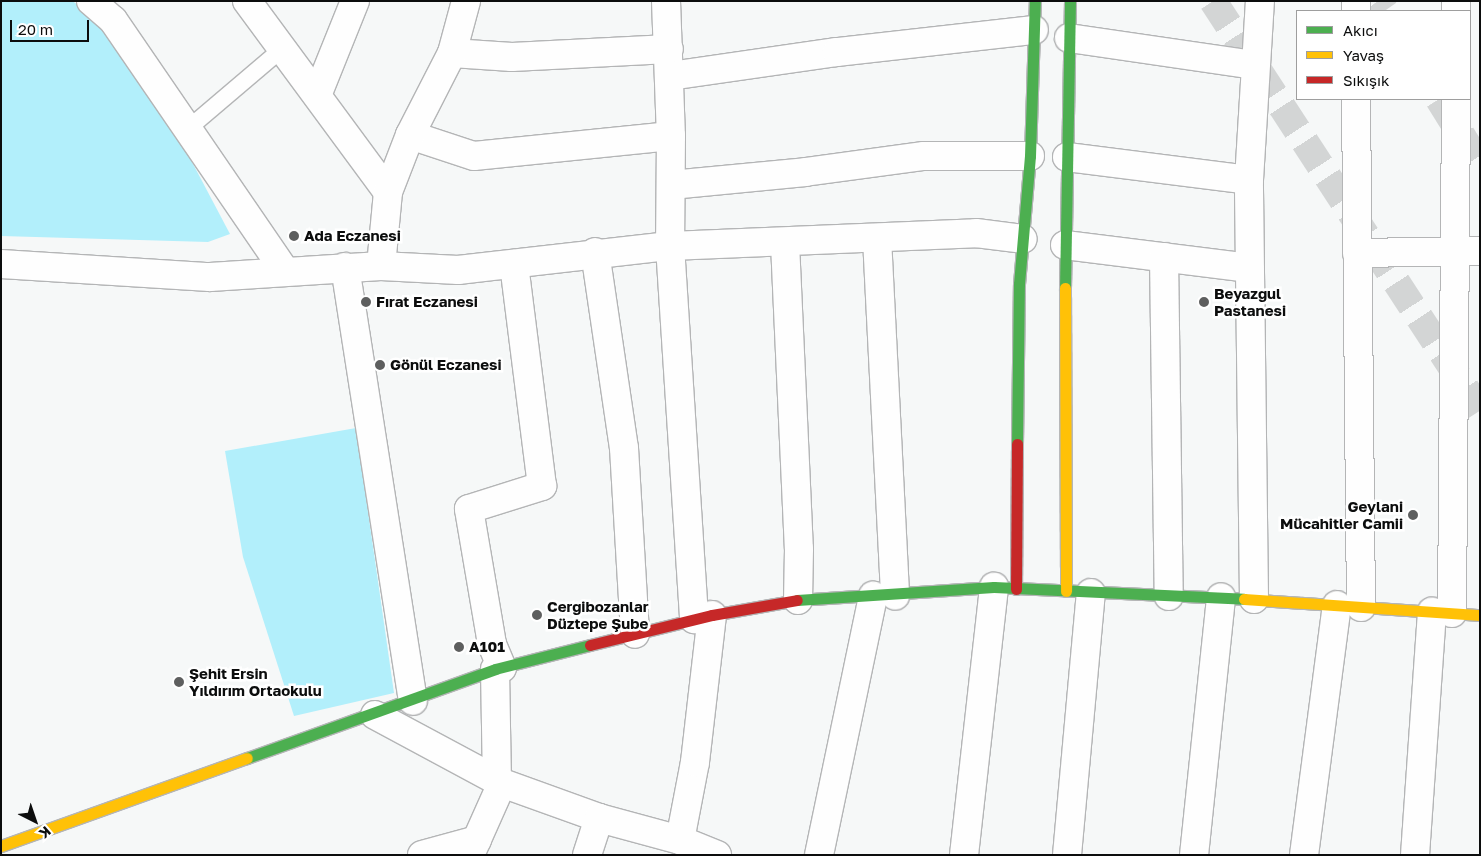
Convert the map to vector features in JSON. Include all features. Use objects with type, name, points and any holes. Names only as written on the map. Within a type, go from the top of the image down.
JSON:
[{"type":"main road","points":[[1005,588],[1019,284],[1030,156],[1034,1]]},
{"type":"main road","points":[[1070,1],[1065,244],[1078,592]]},
{"type":"main road","points":[[1,846],[375,715],[498,669],[703,617],[798,600],[1005,588],[1221,597],[1480,615]]},
{"type":"street","points":[[91,1],[113,20],[189,128],[284,270]]},
{"type":"street","points":[[318,93],[355,1]]},
{"type":"street","points":[[381,266],[388,192],[410,135],[452,53],[466,1]]},
{"type":"street","points":[[666,1],[672,136],[670,246],[703,617],[695,762],[680,840]]},
{"type":"street","points":[[1254,599],[1248,180],[1254,65],[1260,1]]},
{"type":"street","points":[[251,3],[388,192]]},
{"type":"street","points":[[670,76],[837,52],[1034,30]]},
{"type":"street","points":[[1069,38],[1254,65]]},
{"type":"street","points":[[452,53],[512,57],[669,49]]},
{"type":"street","points":[[1304,855],[1349,606],[1357,253],[1356,100]]},
{"type":"street","points":[[1414,855],[1442,612],[1468,251],[1456,100]]},
{"type":"street","points":[[410,135],[474,156],[672,136]]},
{"type":"street","points":[[671,185],[805,172],[924,156],[1030,156]]},
{"type":"street","points":[[1066,158],[1248,180]]},
{"type":"street","points":[[1,264],[210,277],[284,270],[345,267],[381,266],[458,270],[595,252],[670,246],[786,243],[976,233],[1023,239]]},
{"type":"street","points":[[819,855],[884,596],[877,238]]},
{"type":"street","points":[[786,243],[799,549],[798,600]]},
{"type":"street","points":[[1065,244],[1250,268]]},
{"type":"street","points":[[1357,253],[1468,251]]},
{"type":"street","points":[[595,252],[624,448],[635,634]]},
{"type":"street","points":[[1164,258],[1169,596]]},
{"type":"street","points":[[422,855],[474,847],[500,781],[498,669],[469,509],[542,486],[514,264]]},
{"type":"street","points":[[345,267],[413,701]]},
{"type":"street","points":[[964,855],[976,721],[1005,588]]},
{"type":"street","points":[[1067,855],[1078,592]]},
{"type":"street","points":[[1194,855],[1221,597]]},
{"type":"street","points":[[375,715],[500,781],[599,818],[680,840],[717,855]]},
{"type":"street","points":[[587,855],[599,818]]},
{"type":"lane","points":[[189,128],[284,48]]},
{"type":"shaded area","points":[[1,1],[72,1],[90,12],[183,145],[230,234],[208,242],[1,236]]},
{"type":"shaded area","points":[[356,428],[394,693],[294,716],[243,557],[225,451]]},
{"type":"tunnel","points":[[1213,1],[1480,411]]},
{"type":"tunnel","points":[[1378,1],[1384,10]]},
{"type":"tunnel","points":[[1440,100],[1480,165]]},
{"type":"traffic: fast","points":[[1017,444],[1019,284],[1030,156],[1035,1]]},
{"type":"traffic: fast","points":[[1065,288],[1070,1]]},
{"type":"traffic: fast","points":[[797,600],[994,587],[1244,599]]},
{"type":"traffic: fast","points":[[247,758],[495,669],[590,645]]},
{"type":"traffic: slow","points":[[1065,288],[1066,591]]},
{"type":"traffic: slow","points":[[1244,599],[1480,615]]},
{"type":"traffic: slow","points":[[1,846],[247,758]]},
{"type":"traffic: jam","points":[[1016,589],[1017,444]]},
{"type":"traffic: jam","points":[[590,645],[712,615],[797,600]]},
{"type":"place","name":"Ada Eczanesi","points":[[294,236]]},
{"type":"place","name":"Fırat Eczanesi","points":[[366,302]]},
{"type":"place","name":"Beyazgul Pastanesi","points":[[1204,302]]},
{"type":"place","name":"Gönül Eczanesi","points":[[380,365]]},
{"type":"place","name":"Geylani Mücahitler Camii","points":[[1413,515]]},
{"type":"place","name":"Cergibozanlar Düztepe Şube","points":[[537,615]]},
{"type":"place","name":"A101","points":[[459,647]]},
{"type":"place","name":"Şehit Ersin Yıldırım Ortaokulu","points":[[179,682]]}]
